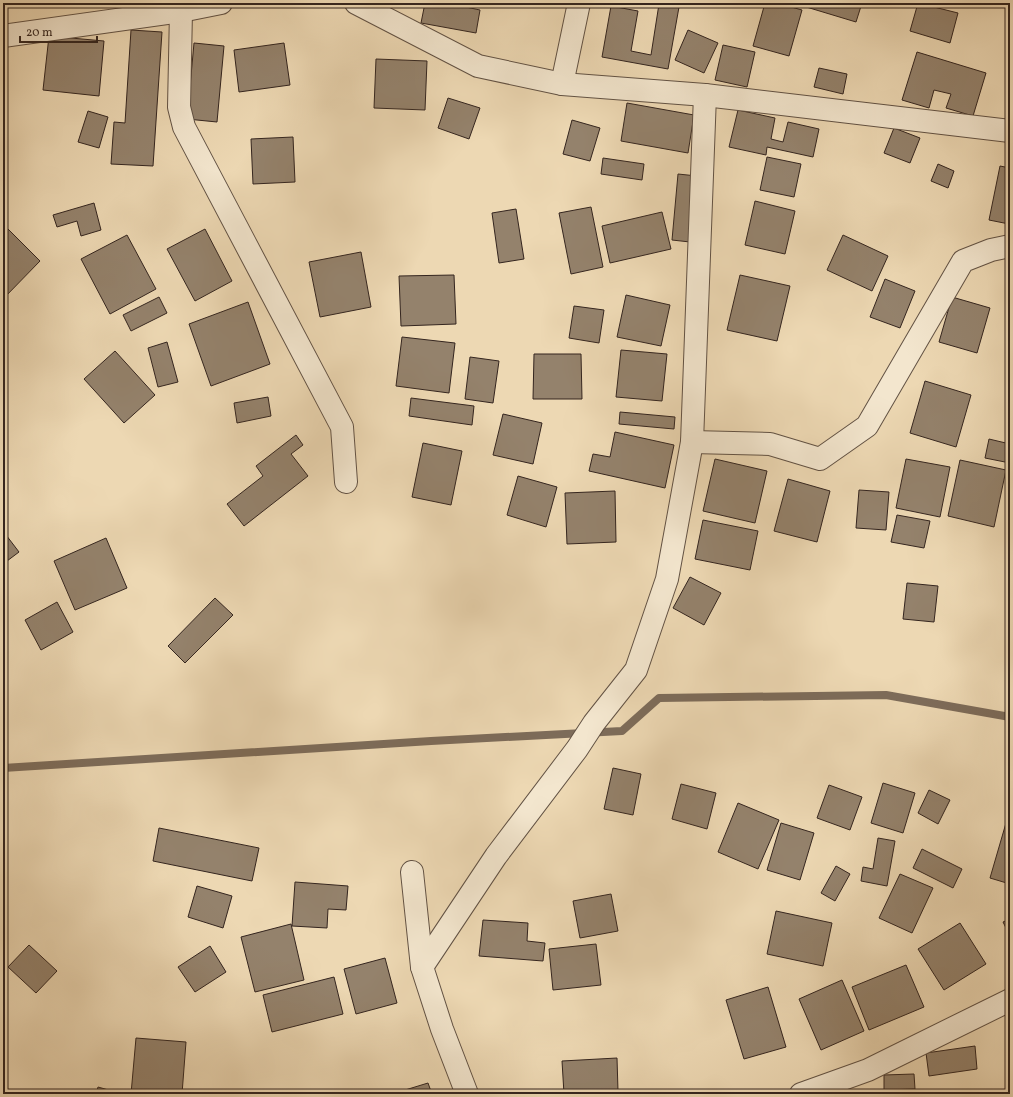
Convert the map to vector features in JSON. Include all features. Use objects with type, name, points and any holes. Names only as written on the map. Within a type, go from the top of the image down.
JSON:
[{"type":"street","points":[[3,36],[181,11],[221,3]]},
{"type":"street","points":[[356,3],[478,66],[562,84],[705,95],[1010,131]]},
{"type":"street","points":[[562,84],[579,3]]},
{"type":"street","points":[[181,11],[179,107],[184,127],[342,427],[346,482]]},
{"type":"street","points":[[422,967],[496,856],[577,749],[594,723],[636,670],[667,579],[692,442],[705,95]]},
{"type":"street","points":[[692,442],[770,444],[820,459],[867,426],[963,261],[991,250],[1010,246]]},
{"type":"street","points":[[412,872],[422,967],[442,1029],[467,1094]]},
{"type":"street","points":[[801,1094],[868,1070],[1010,1000]]},
{"type":"building","points":[[425,3],[447,3],[480,10],[476,33],[421,23]]},
{"type":"building","points":[[765,3],[777,3],[802,10],[789,56],[753,46]]},
{"type":"building","points":[[804,3],[862,3],[856,22],[803,6]]},
{"type":"building","points":[[918,3],[958,13],[950,43],[910,31]]},
{"type":"building","points":[[659,4],[679,7],[668,69],[602,57],[611,6],[638,11],[631,51],[651,55]]},
{"type":"building","points":[[131,30],[162,32],[153,166],[111,164],[114,122],[125,123]]},
{"type":"building","points":[[688,30],[718,43],[704,73],[675,60]]},
{"type":"building","points":[[49,36],[104,41],[99,96],[43,90]]},
{"type":"building","points":[[194,43],[224,46],[217,122],[187,119]]},
{"type":"building","points":[[284,43],[290,85],[239,92],[234,50]]},
{"type":"building","points":[[723,45],[755,52],[747,87],[715,80]]},
{"type":"building","points":[[917,52],[986,73],[973,116],[946,108],[951,94],[934,90],[929,108],[902,100]]},
{"type":"building","points":[[376,59],[427,61],[425,110],[374,108]]},
{"type":"building","points":[[819,68],[847,74],[843,94],[814,87]]},
{"type":"building","points":[[448,98],[480,108],[469,139],[438,128]]},
{"type":"building","points":[[627,103],[694,115],[688,153],[621,141]]},
{"type":"building","points":[[738,110],[775,118],[771,139],[783,142],[788,122],[819,129],[813,157],[767,147],[766,155],[729,147]]},
{"type":"building","points":[[88,111],[108,117],[99,148],[78,142]]},
{"type":"building","points":[[572,120],[600,128],[590,161],[563,154]]},
{"type":"building","points":[[894,128],[920,138],[910,163],[884,153]]},
{"type":"building","points":[[293,137],[295,182],[253,184],[251,139]]},
{"type":"building","points":[[767,157],[801,164],[794,197],[760,190]]},
{"type":"building","points":[[603,158],[644,164],[642,180],[601,174]]},
{"type":"building","points":[[938,164],[954,171],[948,188],[931,181]]},
{"type":"building","points":[[1000,166],[1010,168],[1009,224],[989,220]]},
{"type":"building","points":[[678,174],[697,176],[690,242],[672,240]]},
{"type":"building","points":[[755,201],[795,211],[785,254],[745,245]]},
{"type":"building","points":[[94,203],[101,230],[81,236],[77,221],[57,227],[53,215]]},
{"type":"building","points":[[591,207],[603,267],[571,274],[559,213]]},
{"type":"building","points":[[516,209],[524,259],[499,263],[492,213]]},
{"type":"building","points":[[662,212],[671,249],[610,263],[602,226]]},
{"type":"building","points":[[3,224],[40,261],[3,299]]},
{"type":"building","points":[[205,229],[232,281],[195,301],[167,249]]},
{"type":"building","points":[[127,235],[156,289],[110,314],[81,259]]},
{"type":"building","points":[[843,235],[888,256],[872,291],[827,270]]},
{"type":"building","points":[[361,252],[371,307],[320,317],[309,262]]},
{"type":"building","points":[[454,275],[456,324],[401,326],[399,276]]},
{"type":"building","points":[[740,275],[790,286],[777,341],[727,330]]},
{"type":"building","points":[[885,279],[915,291],[900,328],[870,317]]},
{"type":"building","points":[[626,295],[670,305],[661,346],[617,337]]},
{"type":"building","points":[[159,297],[167,313],[131,331],[123,315]]},
{"type":"building","points":[[952,297],[990,308],[977,353],[939,342]]},
{"type":"building","points":[[248,302],[270,364],[211,386],[189,324]]},
{"type":"building","points":[[574,306],[604,310],[599,343],[569,338]]},
{"type":"building","points":[[402,337],[455,343],[449,393],[396,386]]},
{"type":"building","points":[[167,342],[178,382],[158,387],[148,348]]},
{"type":"building","points":[[621,350],[667,354],[662,401],[616,397]]},
{"type":"building","points":[[115,351],[155,395],[124,423],[84,379]]},
{"type":"building","points":[[534,354],[581,354],[582,399],[533,399]]},
{"type":"building","points":[[470,357],[499,361],[493,403],[465,399]]},
{"type":"building","points":[[925,381],[971,395],[956,447],[910,433]]},
{"type":"building","points":[[268,397],[271,416],[237,423],[234,403]]},
{"type":"building","points":[[411,398],[474,406],[472,425],[409,416]]},
{"type":"building","points":[[620,412],[675,417],[674,429],[619,424]]},
{"type":"building","points":[[503,414],[542,423],[533,464],[493,455]]},
{"type":"building","points":[[615,432],[674,445],[665,488],[589,471],[593,454],[610,457]]},
{"type":"building","points":[[296,435],[303,445],[291,454],[308,476],[244,526],[227,504],[263,476],[256,466]]},
{"type":"building","points":[[989,439],[1010,444],[1010,463],[985,458]]},
{"type":"building","points":[[423,443],[462,451],[451,505],[412,497]]},
{"type":"building","points":[[715,459],[767,471],[755,523],[703,511]]},
{"type":"building","points":[[906,459],[950,467],[940,517],[896,508]]},
{"type":"building","points":[[960,460],[1006,470],[994,527],[948,516]]},
{"type":"building","points":[[518,476],[557,487],[546,527],[507,515]]},
{"type":"building","points":[[788,479],[830,491],[817,542],[774,531]]},
{"type":"building","points":[[859,490],[889,492],[886,530],[856,528]]},
{"type":"building","points":[[615,491],[616,542],[567,544],[565,493]]},
{"type":"building","points":[[897,515],[930,521],[924,548],[891,542]]},
{"type":"building","points":[[703,520],[758,531],[750,570],[695,559]]},
{"type":"building","points":[[3,531],[19,552],[3,564]]},
{"type":"building","points":[[106,538],[127,588],[75,610],[54,561]]},
{"type":"building","points":[[690,577],[721,593],[704,625],[673,608]]},
{"type":"building","points":[[907,583],[938,586],[934,622],[903,619]]},
{"type":"building","points":[[215,598],[233,615],[185,663],[168,646]]},
{"type":"building","points":[[57,602],[73,632],[41,650],[25,620]]},
{"type":"building","points":[[613,768],[641,774],[633,815],[604,809]]},
{"type":"building","points":[[883,783],[915,793],[903,833],[871,823]]},
{"type":"building","points":[[681,784],[716,793],[707,829],[672,819]]},
{"type":"building","points":[[829,785],[862,797],[850,830],[817,818]]},
{"type":"building","points":[[929,790],[950,800],[938,824],[918,813]]},
{"type":"building","points":[[738,803],[779,820],[758,869],[718,852]]},
{"type":"building","points":[[781,823],[814,833],[800,880],[767,870]]},
{"type":"building","points":[[1006,823],[1010,825],[1010,884],[990,878]]},
{"type":"building","points":[[159,828],[259,848],[252,881],[153,861]]},
{"type":"building","points":[[878,838],[895,841],[887,886],[861,881],[863,867],[873,869]]},
{"type":"building","points":[[922,849],[962,869],[953,888],[913,868]]},
{"type":"building","points":[[836,866],[850,874],[835,901],[821,893]]},
{"type":"building","points":[[900,874],[933,888],[912,933],[879,918]]},
{"type":"building","points":[[295,882],[348,886],[346,910],[328,909],[327,928],[292,926]]},
{"type":"building","points":[[197,886],[232,896],[223,928],[188,917]]},
{"type":"building","points":[[611,894],[618,931],[580,938],[573,901]]},
{"type":"building","points":[[776,911],[832,923],[823,966],[767,954]]},
{"type":"building","points":[[1010,919],[1010,936],[1003,922]]},
{"type":"building","points":[[483,920],[528,923],[527,941],[545,943],[543,961],[479,956]]},
{"type":"building","points":[[960,923],[986,964],[944,990],[918,949]]},
{"type":"building","points":[[291,924],[304,980],[255,992],[241,937]]},
{"type":"building","points":[[596,944],[601,985],[553,990],[549,949]]},
{"type":"building","points":[[29,945],[57,971],[36,993],[8,967]]},
{"type":"building","points":[[210,946],[226,972],[195,992],[178,967]]},
{"type":"building","points":[[385,958],[397,1003],[356,1014],[344,969]]},
{"type":"building","points":[[906,965],[924,1007],[869,1030],[852,987]]},
{"type":"building","points":[[334,977],[343,1014],[272,1032],[263,995]]},
{"type":"building","points":[[842,980],[864,1031],[821,1050],[799,999]]},
{"type":"building","points":[[768,987],[786,1047],[744,1059],[726,1000]]},
{"type":"building","points":[[1006,1025],[1010,1025],[1010,1061]]},
{"type":"building","points":[[136,1038],[186,1042],[182,1094],[131,1094]]},
{"type":"building","points":[[975,1046],[977,1069],[929,1076],[926,1053]]},
{"type":"building","points":[[617,1058],[618,1091],[564,1094],[562,1061]]},
{"type":"building","points":[[914,1074],[915,1089],[884,1090],[884,1075]]},
{"type":"building","points":[[428,1083],[432,1094],[392,1094]]},
{"type":"building","points":[[98,1087],[119,1093],[119,1094],[96,1094]]},
{"type":"waterway","points":[[3,768],[431,741],[622,731],[659,698],[886,695],[1010,717]]}]
